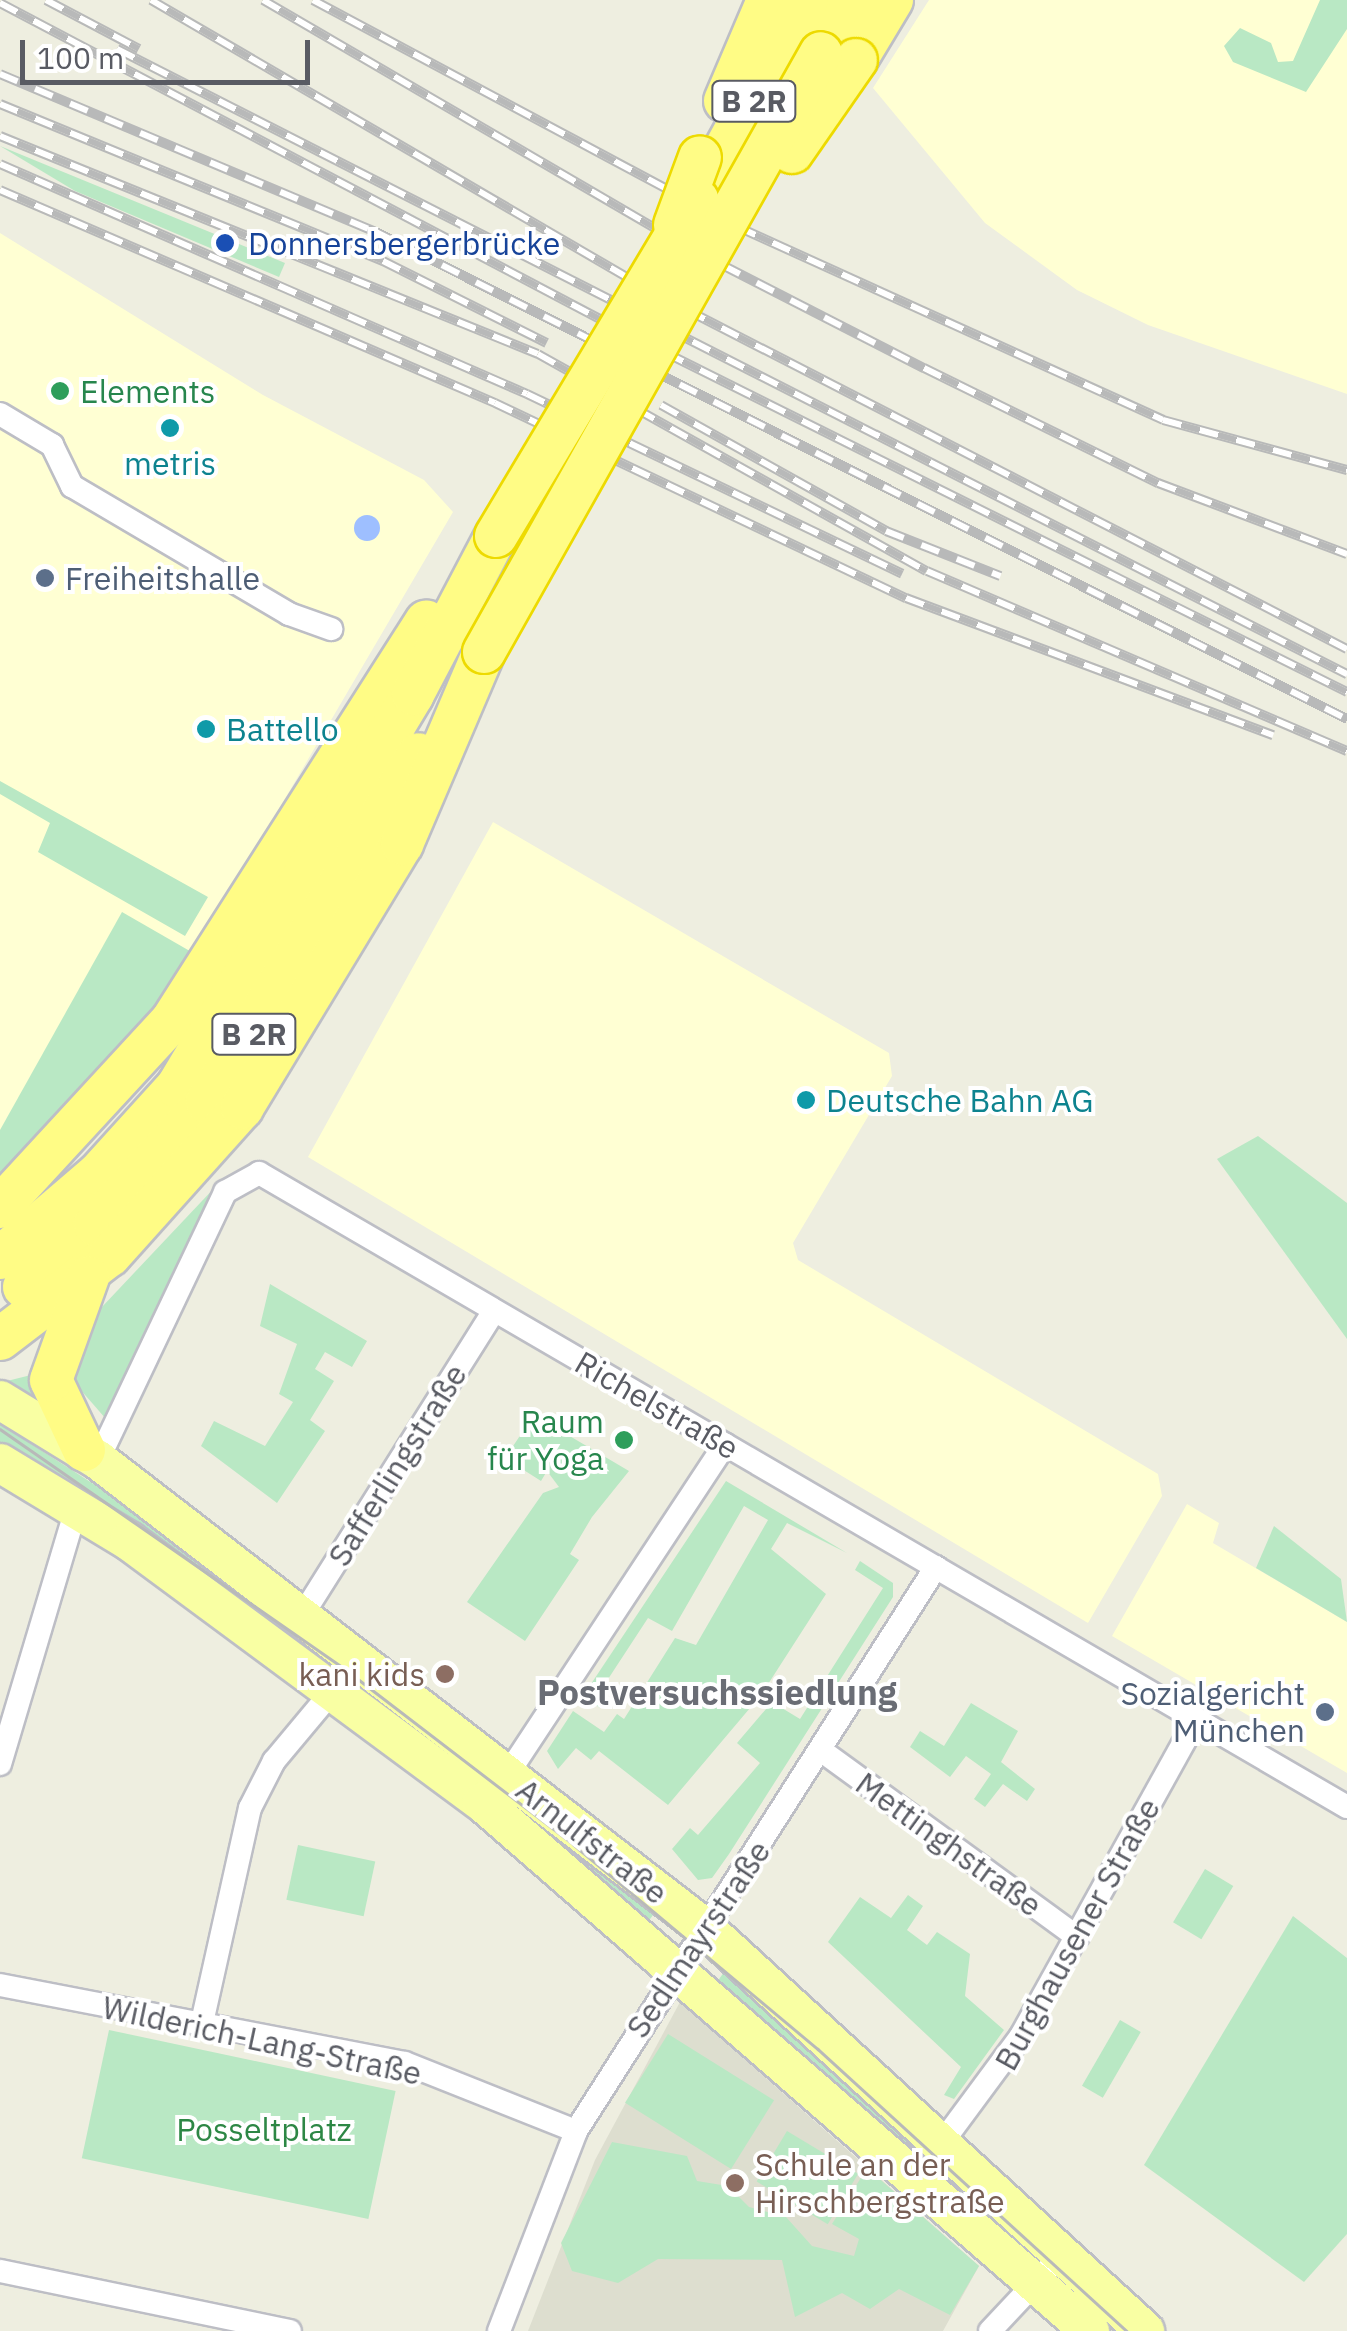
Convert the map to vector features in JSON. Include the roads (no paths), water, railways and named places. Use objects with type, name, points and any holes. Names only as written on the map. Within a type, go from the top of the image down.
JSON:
[{"type":"highway","points":[[666,249],[768,0]]},
{"type":"highway","name":"B 2R","points":[[0,1258],[98,1174],[214,1034],[496,536],[808,0]]},
{"type":"highway","points":[[719,248],[856,60],[874,6]]},
{"type":"highway","name":"B 2R","points":[[0,1304],[95,1225],[207,1102],[484,652],[719,248],[874,6]]},
{"type":"highway","points":[[0,1207],[118,1087],[210,965],[368,704],[496,536]]},
{"type":"highway","points":[[0,1339],[90,1272],[209,1150],[300,1020],[402,844],[484,652]]},
{"type":"highway","points":[[90,1272],[51,1380],[91,1455]]},
{"type":"main road","name":"Arnulfstraße","points":[[0,1400],[91,1455],[705,1928],[1065,2251],[1144,2331]]},
{"type":"main road","name":"Arnulfstraße","points":[[0,1463],[76,1509],[335,1688],[678,1966],[1090,2331]]},
{"type":"street","points":[[0,414],[52,445],[72,486],[289,614],[331,629]]},
{"type":"street","name":"Richelstraße","points":[[91,1455],[225,1192],[240,1177],[268,1176],[1347,1806]]},
{"type":"street","name":"Safferlingstraße","points":[[300,1619],[494,1311]]},
{"type":"street","points":[[507,1776],[725,1444]]},
{"type":"street","points":[[0,1764],[76,1509]]},
{"type":"street","name":"Sedlmayrstraße","points":[[499,2331],[576,2131],[936,1567]]},
{"type":"street","points":[[202,2027],[250,1808],[274,1761],[335,1688]]},
{"type":"street","name":"Burghausener Straße","points":[[944,2140],[996,2076],[1197,1719]]},
{"type":"street","name":"Mettinghstraße","points":[[822,1751],[1077,1937]]},
{"type":"street","name":"Wilderich-Lang-Straße","points":[[0,1985],[202,2027],[405,2063],[576,2131]]},
{"type":"street","points":[[990,2331],[1065,2251]]},
{"type":"street","points":[[0,2270],[237,2326],[290,2331]]},
{"type":"water","points":[[367,515],[376,519],[380,528],[376,537],[367,541],[358,537],[354,528],[358,519]]},
{"type":"tram line","points":[[0,1429],[345,1669],[574,1845],[818,2049],[1127,2331]]},
{"type":"railway","points":[[46,0],[139,49]]},
{"type":"railway","points":[[151,0],[654,293],[1347,649]]},
{"type":"railway","points":[[263,0],[689,248],[1158,483],[1347,554]]},
{"type":"railway","points":[[313,0],[738,227],[1163,420],[1347,470]]},
{"type":"railway","points":[[0,3],[632,336],[1347,692]]},
{"type":"railway","points":[[117,49],[1347,674]]},
{"type":"railway","points":[[0,74],[374,231],[1347,719]]},
{"type":"railway","points":[[0,104],[383,261],[547,343]]},
{"type":"railway","points":[[0,136],[538,354],[927,571],[1347,751]]},
{"type":"railway","points":[[0,164],[527,394],[902,574]]},
{"type":"railway","points":[[0,190],[495,403],[906,598],[1273,735]]},
{"type":"railway","points":[[661,405],[886,531],[1000,576]]},
{"type":"place","name":"Donnersbergerbrücke","points":[[225,243]]},
{"type":"place","name":"Elements","points":[[60,391]]},
{"type":"place","name":"metris","points":[[170,428]]},
{"type":"place","name":"Freiheitshalle","points":[[45,578]]},
{"type":"place","name":"Battello","points":[[206,729]]},
{"type":"place","name":"Deutsche Bahn AG","points":[[806,1100]]},
{"type":"place","name":"Raum für Yoga","points":[[624,1440]]},
{"type":"place","name":"kani kids","points":[[445,1674]]},
{"type":"place","name":"Sozialgericht München","points":[[1325,1712]]},
{"type":"place","name":"Schule an der Hirschbergstraße","points":[[735,2183]]},
{"type":"district","name":"Postversuchssiedlung","points":[[717,1692]]},
{"type":"park label","name":"Posseltplatz","points":[[264,2129]]}]
